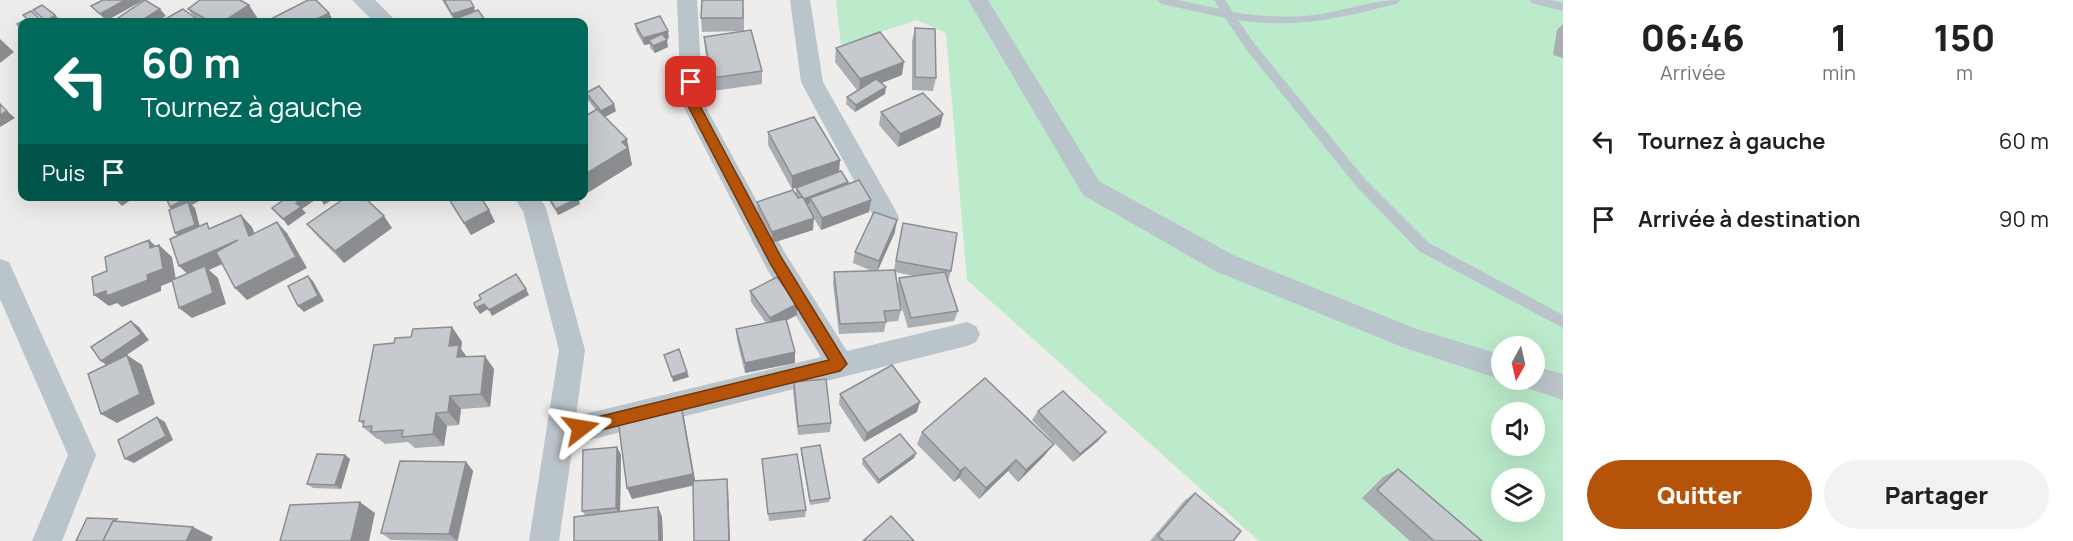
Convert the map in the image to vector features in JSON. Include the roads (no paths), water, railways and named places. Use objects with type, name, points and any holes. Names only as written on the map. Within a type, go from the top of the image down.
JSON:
[{"type":"street","points":[[362,0],[382,18]]},
{"type":"street","points":[[687,0],[692,102],[776,261],[840,364]]},
{"type":"street","points":[[800,0],[812,82],[887,218]]},
{"type":"street","points":[[978,0],[1091,188],[1224,263],[1411,339],[1491,364]]},
{"type":"street","points":[[529,201],[534,208],[572,350],[544,541]]},
{"type":"street","points":[[0,270],[82,455],[47,541]]},
{"type":"street","points":[[560,434],[967,334]]},
{"type":"street","points":[[1545,381],[1563,387]]},
{"type":"lane","points":[[1162,0],[1229,16],[1279,21],[1318,19],[1396,0]]},
{"type":"lane","points":[[1219,0],[1250,46],[1360,182],[1424,247],[1563,322]]},
{"type":"lane","points":[[1535,0],[1563,7]]}]
